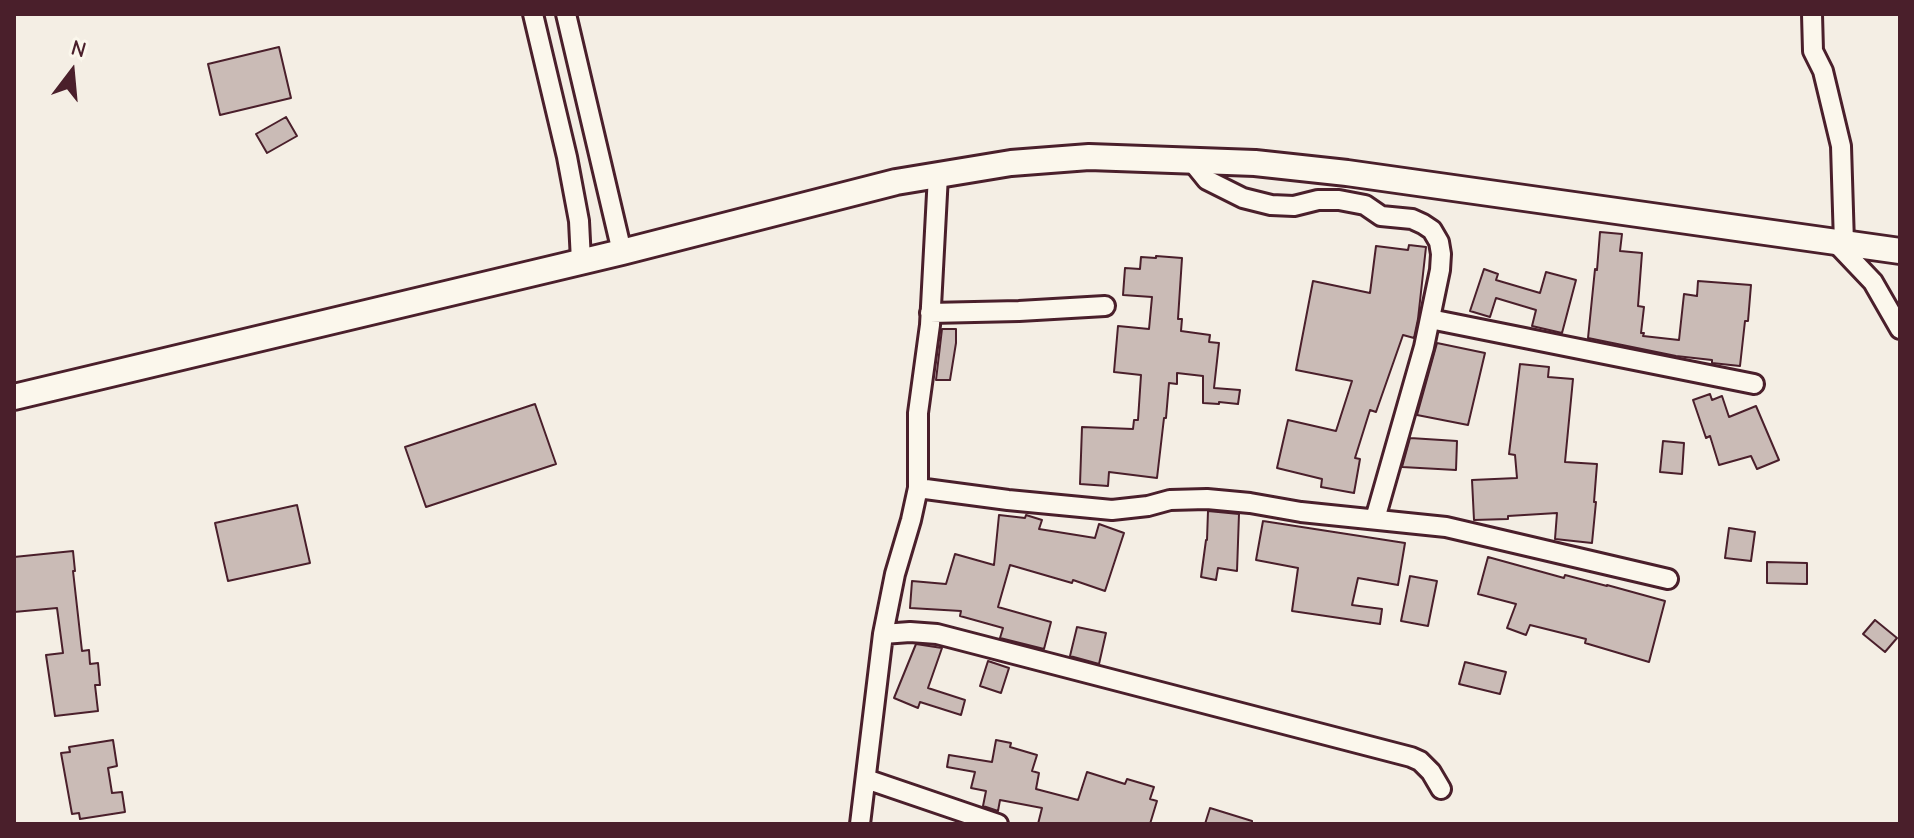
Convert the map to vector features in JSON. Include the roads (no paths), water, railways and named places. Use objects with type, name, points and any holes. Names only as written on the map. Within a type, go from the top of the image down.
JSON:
[{"type":"main road","points":[[14,397],[622,252],[896,182],[1011,163],[1089,157],[1255,163],[1347,173],[1892,250]]},
{"type":"street","points":[[533,14],[567,157],[579,221],[581,261]]},
{"type":"street","points":[[566,14],[622,252]]},
{"type":"street","points":[[1812,14],[1813,51],[1823,71],[1841,146],[1839,243],[1873,282],[1900,329]]},
{"type":"street","points":[[1190,159],[1207,180],[1243,198],[1271,205],[1294,206],[1318,200],[1365,205],[1381,216],[1412,219],[1423,224],[1432,230],[1439,242],[1440,270],[1424,347],[1375,519]]},
{"type":"street","points":[[860,824],[883,634],[918,488],[918,413],[930,313],[938,175]]},
{"type":"street","points":[[1873,282],[1892,250]]},
{"type":"street","points":[[930,313],[1105,306]]},
{"type":"street","points":[[1430,319],[1754,384]]},
{"type":"street","points":[[918,488],[1112,510],[1170,500],[1250,503],[1301,512],[1446,527],[1668,579]]},
{"type":"street","points":[[883,634],[937,634],[1411,757],[1431,772],[1441,789]]},
{"type":"street","points":[[866,779],[998,824]]}]
